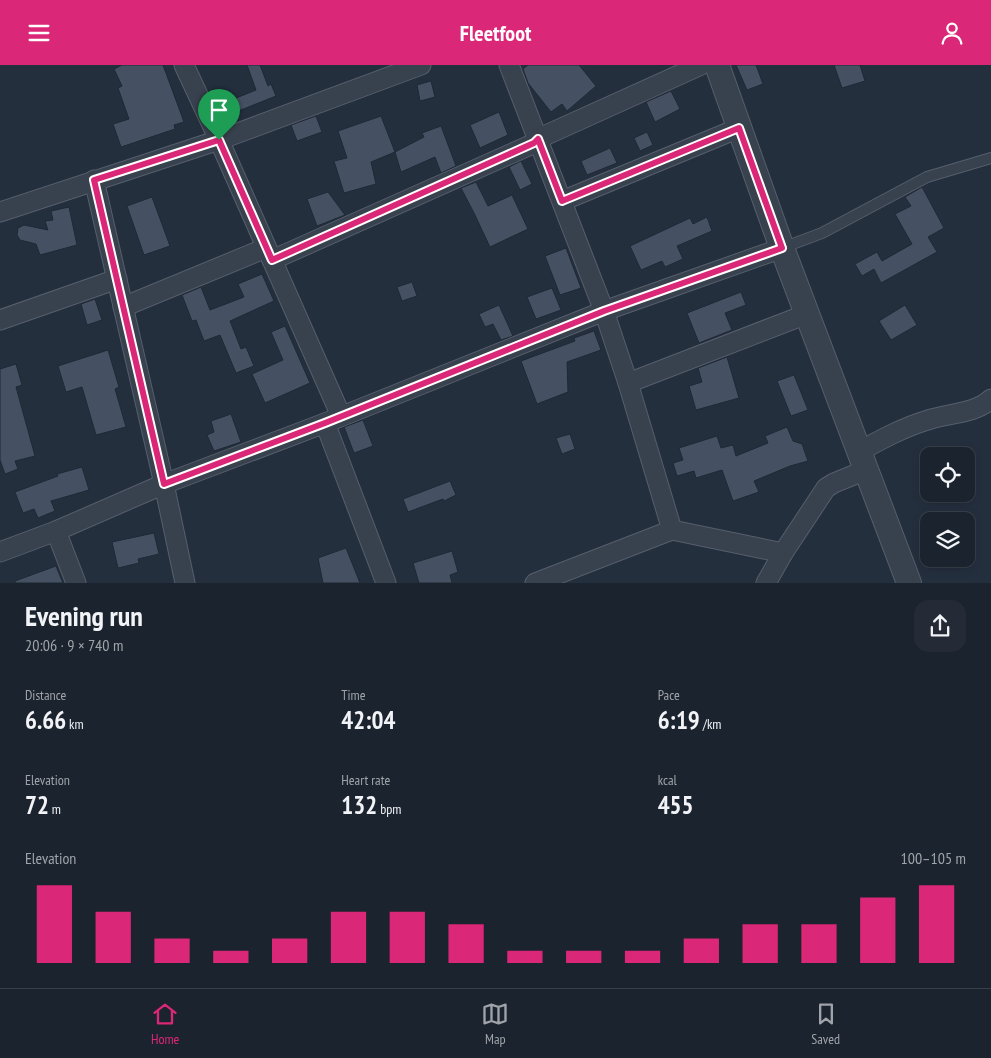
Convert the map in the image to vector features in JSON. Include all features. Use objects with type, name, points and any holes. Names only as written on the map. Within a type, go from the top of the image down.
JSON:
[{"type":"street","points":[[184,65],[269,254],[333,420],[386,583]]},
{"type":"street","points":[[0,212],[219,140],[421,65]]},
{"type":"street","points":[[509,65],[604,311],[628,383],[672,530]]},
{"type":"street","points":[[123,307],[269,254],[534,143],[538,139],[701,65]]},
{"type":"street","points":[[717,65],[782,248],[910,583]]},
{"type":"street","points":[[562,201],[739,128]]},
{"type":"street","points":[[94,180],[164,484],[184,583]]},
{"type":"street","points":[[0,552],[56,531],[164,484],[333,420],[604,311],[782,248]]},
{"type":"street","points":[[0,320],[117,279]]},
{"type":"street","points":[[628,383],[807,314]]},
{"type":"street","points":[[766,583],[826,488],[900,430],[927,420],[980,408],[991,399]]},
{"type":"street","points":[[535,583],[672,530],[784,553]]},
{"type":"street","points":[[56,531],[76,583]]},
{"type":"lane","points":[[782,248],[822,233],[927,177],[991,158]]},
{"type":"building","points":[[122,65],[163,65],[184,122],[174,125],[175,129],[121,147],[113,124],[129,119],[118,88],[122,86],[114,69]]},
{"type":"building","points":[[247,65],[260,65],[268,86],[271,84],[276,96],[221,118],[216,106],[256,90]]},
{"type":"building","points":[[528,65],[579,65],[596,86],[567,111],[562,104],[551,112],[528,83],[523,69]]},
{"type":"building","points":[[736,65],[756,65],[763,84],[747,90]]},
{"type":"building","points":[[834,65],[860,65],[865,81],[842,88]]},
{"type":"building","points":[[431,81],[435,97],[420,101],[417,85]]},
{"type":"building","points":[[671,91],[680,109],[655,122],[646,102]]},
{"type":"building","points":[[499,112],[508,135],[480,148],[470,125]]},
{"type":"building","points":[[316,116],[322,132],[297,141],[291,125]]},
{"type":"building","points":[[381,116],[395,152],[371,162],[376,184],[344,193],[334,161],[347,158],[338,131]]},
{"type":"building","points":[[441,126],[456,166],[441,173],[435,157],[401,172],[395,152],[424,137],[422,133]]},
{"type":"building","points":[[647,132],[653,145],[640,151],[634,138]]},
{"type":"building","points":[[610,148],[617,163],[587,175],[581,161]]},
{"type":"building","points":[[521,161],[532,184],[520,190],[509,167]]},
{"type":"building","points":[[476,182],[488,206],[512,195],[528,229],[490,247],[461,188]]},
{"type":"building","points":[[922,187],[944,228],[928,237],[937,252],[881,283],[874,269],[862,276],[855,264],[877,252],[882,261],[912,244],[895,214],[911,206],[905,197]]},
{"type":"building","points":[[328,192],[345,215],[317,226],[307,199]]},
{"type":"building","points":[[152,197],[170,246],[144,255],[127,206]]},
{"type":"building","points":[[69,207],[77,245],[40,255],[36,244],[20,240],[17,235],[18,228],[24,225],[48,230],[45,221],[53,220],[51,211]]},
{"type":"building","points":[[707,217],[712,231],[677,246],[683,259],[665,267],[662,261],[641,270],[630,246],[690,218],[693,224]]},
{"type":"building","points":[[566,248],[581,288],[560,295],[545,256]]},
{"type":"building","points":[[262,274],[274,301],[230,321],[241,349],[246,347],[254,366],[236,373],[220,335],[204,341],[196,320],[192,321],[182,295],[201,287],[210,310],[244,297],[238,284]]},
{"type":"building","points":[[412,282],[417,296],[402,301],[397,287]]},
{"type":"building","points":[[552,288],[561,310],[536,319],[527,297]]},
{"type":"building","points":[[741,292],[746,305],[725,313],[732,330],[699,343],[687,313]]},
{"type":"building","points":[[95,299],[102,320],[87,325],[81,304]]},
{"type":"building","points":[[499,305],[513,336],[501,340],[493,324],[485,327],[479,314]]},
{"type":"building","points":[[905,305],[917,325],[891,340],[879,321]]},
{"type":"building","points":[[285,326],[310,383],[265,403],[252,374],[283,360],[271,332]]},
{"type":"building","points":[[594,331],[601,350],[567,362],[568,392],[537,404],[521,361],[575,341],[574,338]]},
{"type":"building","points":[[108,350],[119,387],[115,389],[126,427],[96,435],[82,387],[66,392],[58,366]]},
{"type":"building","points":[[727,357],[739,398],[696,410],[689,386],[702,382],[698,368]]},
{"type":"building","points":[[16,364],[22,385],[16,387],[35,456],[15,461],[18,469],[5,474],[0,460],[0,369]]},
{"type":"building","points":[[794,375],[808,410],[791,416],[777,381]]},
{"type":"building","points":[[231,414],[241,442],[214,451],[207,435],[214,432],[211,421]]},
{"type":"building","points":[[363,420],[373,446],[354,453],[344,427]]},
{"type":"building","points":[[787,427],[793,441],[802,444],[808,461],[790,466],[754,481],[759,492],[733,501],[722,470],[696,478],[694,471],[677,476],[673,463],[683,460],[679,448],[717,436],[721,448],[733,445],[736,456],[768,443],[765,436]]},
{"type":"building","points":[[570,434],[575,449],[562,454],[556,438]]},
{"type":"building","points":[[82,467],[89,490],[51,501],[55,511],[38,518],[34,509],[23,513],[15,492],[58,476],[57,474]]},
{"type":"building","points":[[450,481],[456,495],[444,501],[443,499],[408,512],[403,499]]},
{"type":"building","points":[[154,533],[159,554],[138,559],[139,563],[118,568],[112,542]]},
{"type":"building","points":[[346,548],[360,583],[323,583],[318,558]]},
{"type":"building","points":[[452,551],[458,572],[450,575],[452,583],[419,583],[413,563]]},
{"type":"building","points":[[56,566],[63,583],[15,583],[15,581]]},
{"type":"route","points":[[739,128],[782,248],[604,311],[325,423],[164,484],[94,180],[219,140],[272,260],[534,143],[538,139],[562,201],[739,128]]}]
